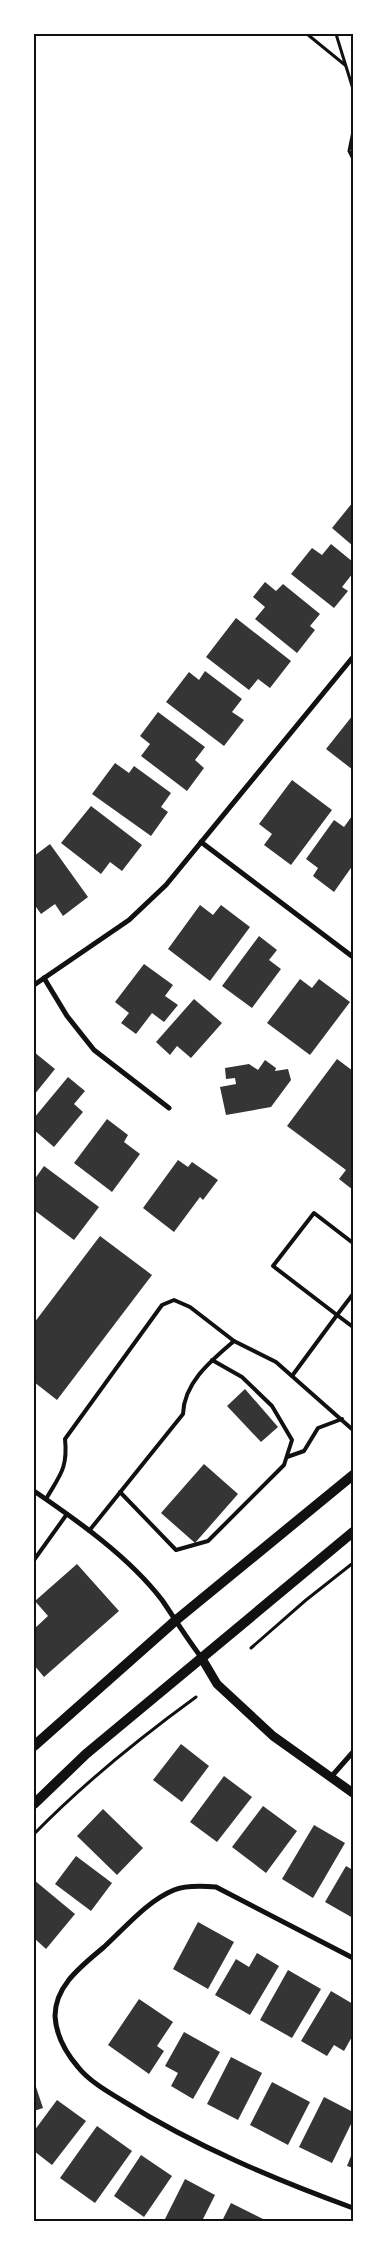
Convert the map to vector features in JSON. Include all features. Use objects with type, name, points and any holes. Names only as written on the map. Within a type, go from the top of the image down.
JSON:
[{"type":"main road","points":[[34,1746],[175,1621],[353,1475]]},
{"type":"main road","points":[[34,1804],[86,1754],[200,1657],[353,1532]]},
{"type":"street","points":[[34,985],[129,920],[166,885],[353,658]]},
{"type":"street","points":[[201,842],[353,957]]},
{"type":"street","points":[[44,978],[66,1016],[94,1050],[169,1108]]},
{"type":"street","points":[[34,1491],[89,1530],[134,1570],[161,1600],[217,1684],[273,1736],[353,1793]]},
{"type":"street","points":[[331,1777],[353,1752]]},
{"type":"street","points":[[353,1958],[216,1887],[199,1886],[176,1889],[156,1900],[73,1974],[59,1996],[55,2015],[58,2036],[78,2068],[102,2088],[147,2116],[292,2186],[353,2208]]},
{"type":"lane","points":[[353,1244],[314,1213],[273,1266],[353,1327]]},
{"type":"lane","points":[[292,1376],[353,1294]]},
{"type":"lane","points":[[46,1499],[67,1458],[65,1439],[162,1305],[174,1300],[190,1307],[234,1341],[276,1362],[353,1430]]},
{"type":"lane","points":[[89,1530],[183,1414],[183,1400],[204,1366],[234,1341]]},
{"type":"lane","points":[[120,1492],[176,1550],[208,1541],[284,1465],[292,1440],[272,1406],[242,1377],[212,1360]]},
{"type":"lane","points":[[286,1458],[304,1451],[318,1428],[342,1419]]},
{"type":"lane","points":[[34,1560],[67,1514]]},
{"type":"path","points":[[307,34],[346,65]]},
{"type":"path","points":[[336,34],[353,89]]},
{"type":"path","points":[[353,131],[349,151],[353,159]]},
{"type":"path","points":[[251,1648],[306,1600],[353,1563]]},
{"type":"path","points":[[34,1834],[53,1815],[157,1726],[196,1697]]},
{"type":"building","points":[[353,502],[353,546],[332,528]]},
{"type":"building","points":[[331,544],[353,562],[353,573],[342,587],[348,591],[334,608],[291,574],[312,548],[322,555]]},
{"type":"building","points":[[265,582],[276,591],[283,584],[320,614],[310,626],[315,630],[297,653],[255,619],[265,607],[253,597]]},
{"type":"building","points":[[236,618],[291,661],[270,688],[258,679],[249,690],[206,657]]},
{"type":"building","points":[[205,671],[242,699],[232,712],[244,720],[224,746],[166,702],[189,672],[199,680]]},
{"type":"building","points":[[158,712],[205,747],[195,760],[204,768],[187,791],[141,756],[150,744],[140,736]]},
{"type":"building","points":[[353,715],[353,770],[326,749]]},
{"type":"building","points":[[115,763],[129,773],[134,766],[171,793],[161,807],[168,812],[151,836],[92,794]]},
{"type":"building","points":[[292,780],[332,810],[291,865],[264,845],[272,834],[259,824]]},
{"type":"building","points":[[91,806],[142,845],[122,871],[110,862],[101,874],[61,843]]},
{"type":"building","points":[[352,816],[353,865],[334,892],[313,876],[318,868],[306,859],[334,820],[344,827]]},
{"type":"building","points":[[50,844],[88,897],[63,916],[55,904],[41,914],[34,904],[34,856]]},
{"type":"building","points":[[200,905],[213,915],[221,905],[250,927],[210,981],[168,949]]},
{"type":"building","points":[[259,936],[277,950],[269,960],[281,969],[252,1008],[222,986]]},
{"type":"building","points":[[144,964],[173,985],[165,996],[178,1005],[164,1022],[152,1013],[136,1034],[121,1023],[129,1013],[115,1002]]},
{"type":"building","points":[[300,979],[312,988],[319,979],[350,1002],[310,1055],[267,1023]]},
{"type":"building","points":[[194,999],[222,1023],[191,1058],[177,1046],[170,1055],[156,1042]]},
{"type":"building","points":[[34,1052],[55,1069],[34,1095]]},
{"type":"building","points":[[337,1059],[353,1071],[353,1190],[339,1179],[346,1170],[287,1126]]},
{"type":"building","points":[[265,1060],[276,1068],[275,1071],[288,1069],[291,1080],[271,1107],[226,1115],[220,1087],[236,1084],[235,1078],[226,1079],[225,1068],[249,1064],[258,1070]]},
{"type":"building","points":[[68,1077],[85,1091],[74,1104],[83,1112],[54,1147],[34,1130],[34,1118]]},
{"type":"building","points":[[107,1119],[128,1135],[124,1142],[140,1154],[112,1192],[74,1163]]},
{"type":"building","points":[[178,1160],[188,1167],[192,1162],[218,1180],[203,1200],[200,1197],[174,1232],[143,1208]]},
{"type":"building","points":[[44,1166],[99,1207],[74,1240],[34,1210],[34,1180]]},
{"type":"building","points":[[100,1236],[152,1275],[57,1400],[34,1382],[34,1323]]},
{"type":"building","points":[[245,1389],[278,1427],[261,1442],[227,1406]]},
{"type":"building","points":[[204,1464],[238,1494],[195,1543],[161,1513]]},
{"type":"building","points":[[77,1564],[119,1611],[44,1677],[34,1665],[34,1629],[48,1616],[35,1601]]},
{"type":"building","points":[[181,1744],[209,1766],[182,1802],[153,1780]]},
{"type":"building","points":[[224,1776],[252,1797],[217,1842],[190,1822]]},
{"type":"building","points":[[263,1806],[297,1831],[266,1873],[232,1847]]},
{"type":"building","points":[[103,1809],[143,1848],[117,1875],[77,1836]]},
{"type":"building","points":[[314,1825],[345,1843],[313,1898],[282,1879]]},
{"type":"building","points":[[76,1856],[112,1883],[91,1911],[55,1884]]},
{"type":"building","points":[[346,1866],[353,1870],[353,1918],[325,1902]]},
{"type":"building","points":[[34,1880],[75,1914],[46,1949],[34,1938]]},
{"type":"building","points":[[198,1922],[234,1942],[208,1989],[173,1969]]},
{"type":"building","points":[[257,1953],[279,1966],[250,2015],[215,1995],[236,1959],[249,1967]]},
{"type":"building","points":[[288,1970],[321,1989],[292,2038],[260,2020]]},
{"type":"building","points":[[331,1991],[353,2004],[353,2035],[344,2051],[334,2045],[327,2056],[301,2041]]},
{"type":"building","points":[[139,1999],[173,2022],[157,2046],[164,2051],[149,2074],[108,2045]]},
{"type":"building","points":[[184,2032],[220,2052],[193,2099],[171,2086],[178,2073],[165,2066]]},
{"type":"building","points":[[231,2057],[262,2073],[238,2120],[207,2104]]},
{"type":"building","points":[[34,2081],[43,2108],[34,2111]]},
{"type":"building","points":[[272,2082],[310,2102],[288,2145],[250,2125]]},
{"type":"building","points":[[324,2097],[353,2112],[353,2120],[332,2163],[299,2147]]},
{"type":"building","points":[[57,2100],[86,2121],[52,2165],[34,2151],[34,2131]]},
{"type":"building","points":[[97,2126],[132,2151],[95,2203],[60,2178]]},
{"type":"building","points":[[353,2151],[353,2168],[347,2166]]},
{"type":"building","points":[[141,2155],[172,2176],[144,2217],[114,2196]]},
{"type":"building","points":[[185,2179],[215,2195],[202,2221],[164,2221]]},
{"type":"building","points":[[231,2203],[265,2220],[265,2221],[222,2221]]}]
